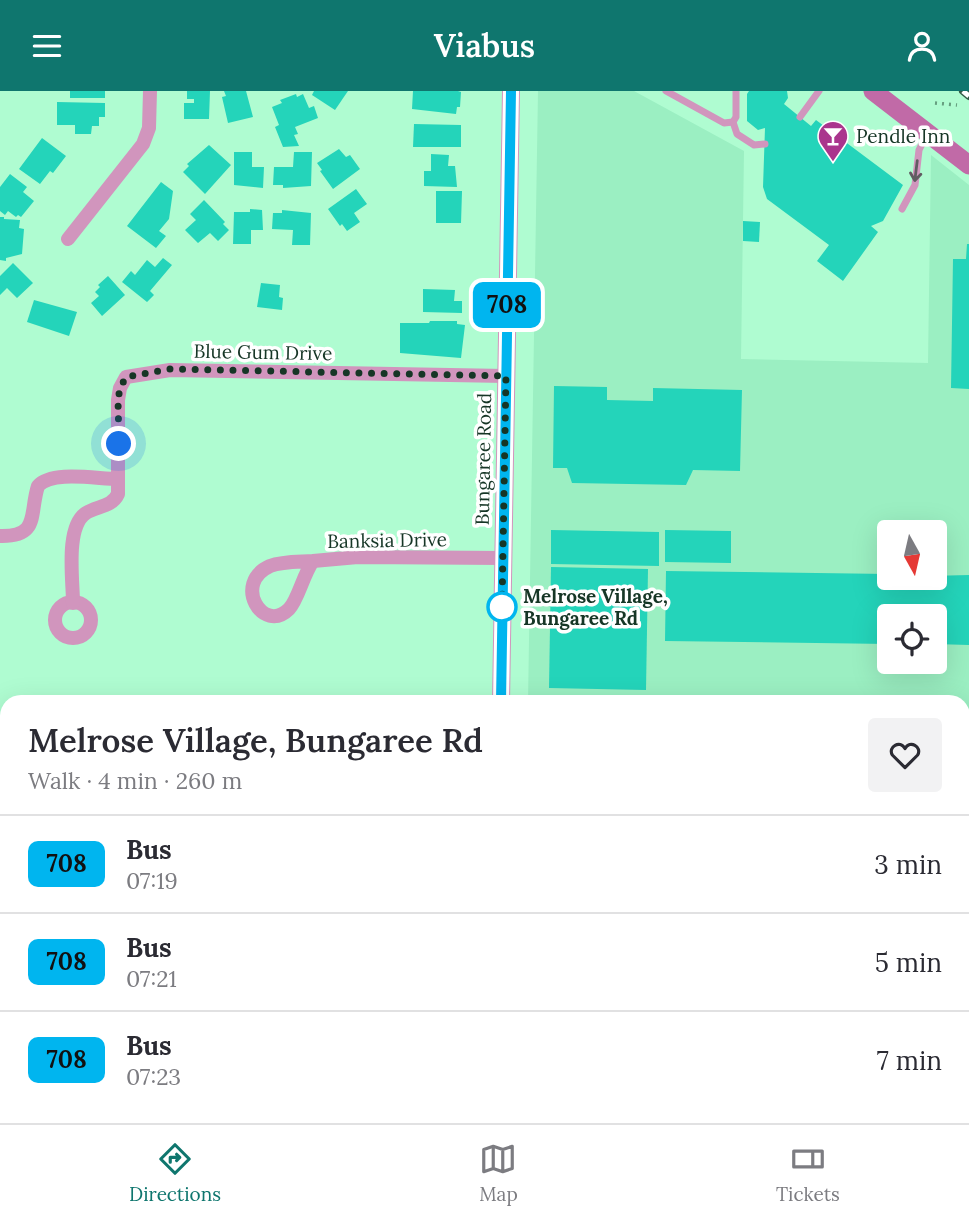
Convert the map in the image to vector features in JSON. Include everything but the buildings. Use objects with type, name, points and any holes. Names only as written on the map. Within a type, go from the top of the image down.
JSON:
[{"type":"main road","points":[[873,91],[969,165]]},
{"type":"street","points":[[68,239],[143,144],[149,128],[150,91]]},
{"type":"street","name":"Bungaree Road","points":[[500,695],[511,91]]},
{"type":"street","name":"Blue Gum Drive","points":[[73,603],[74,533],[83,515],[116,499],[120,388],[122,381],[131,374],[170,369],[506,376]]},
{"type":"street","points":[[0,536],[16,536],[29,527],[34,515],[38,486],[47,479],[118,479]]},
{"type":"street","name":"Banksia Drive","points":[[313,561],[288,610],[271,615],[255,606],[253,584],[261,571],[278,564],[358,557],[503,558]]},
{"type":"lane","points":[[666,91],[724,123],[733,122]]},
{"type":"lane","points":[[736,91],[736,117],[733,122],[737,134],[754,145],[765,144]]},
{"type":"lane","points":[[800,117],[819,91]]},
{"type":"lane","points":[[902,209],[915,185],[919,150],[928,132]]},
{"type":"path","points":[[936,103],[957,105]]},
{"type":"shaded area","points":[[538,91],[634,91],[744,151],[741,359],[928,363],[931,155],[969,185],[969,695],[528,695]]},
{"type":"railway","points":[[963,91],[969,96]]},
{"type":"bus line","name":"708","points":[[501,695],[511,91]]},
{"type":"place","name":"Pendle Inn","points":[[833,163]]},
{"type":"place","name":"Melrose Village, Bungaree Rd","points":[[502,607]]},
{"type":"route","points":[[119,444],[120,388],[122,381],[131,374],[170,369],[506,376],[502,607]]}]
